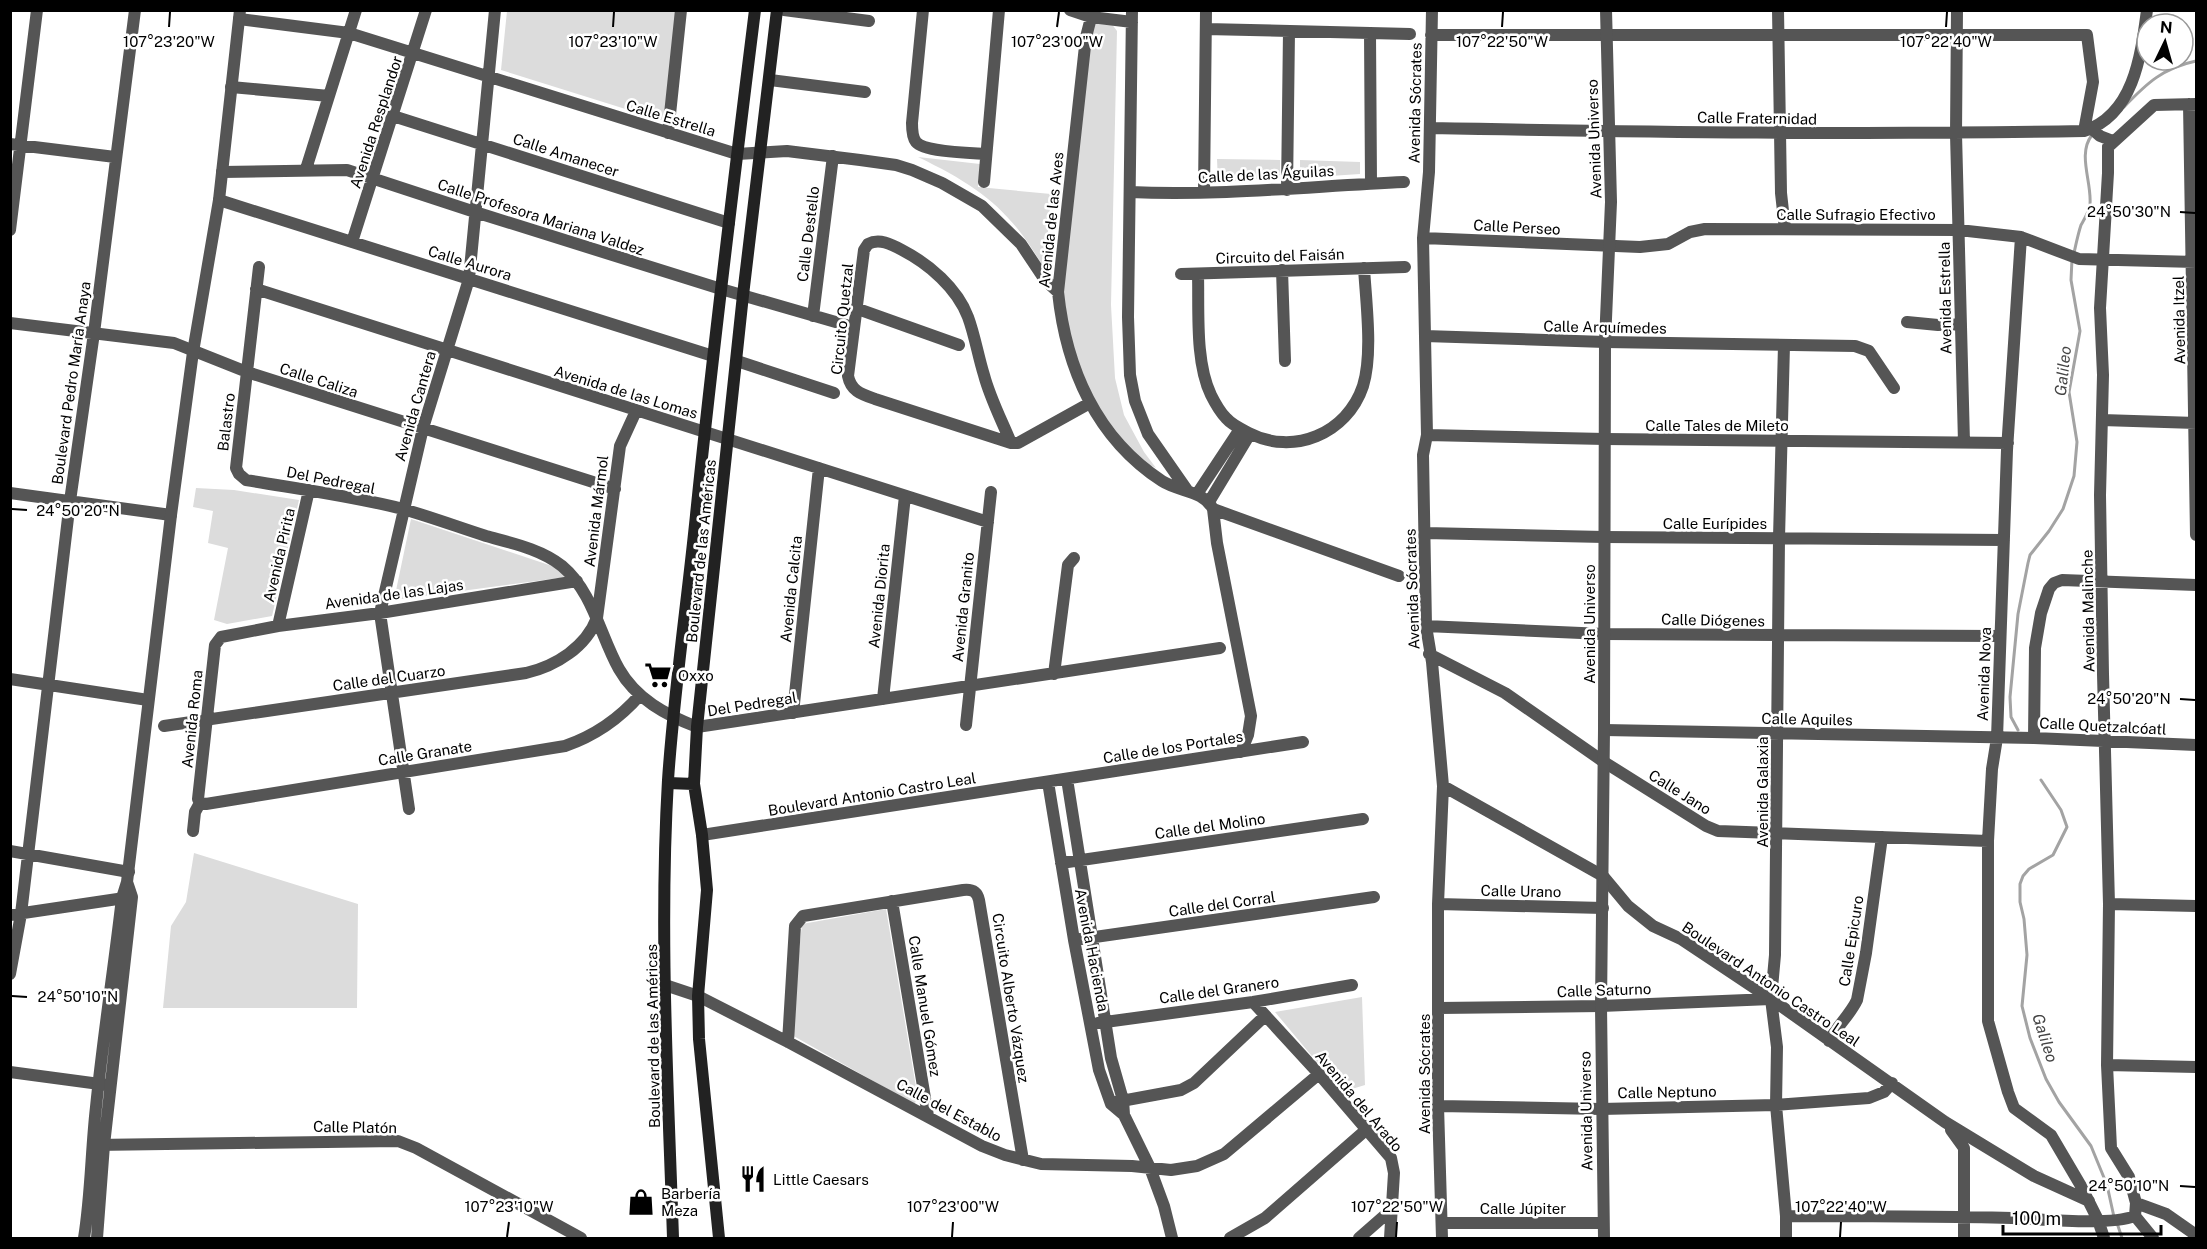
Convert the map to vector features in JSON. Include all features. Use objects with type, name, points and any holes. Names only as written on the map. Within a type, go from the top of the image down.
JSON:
[{"type":"main road","name":"Boulevard de las Américas","points":[[673,1239],[665,985],[668,783],[704,431],[754,10]]},
{"type":"main road","name":"Boulevard de las Américas","points":[[718,1239],[699,1039],[698,996],[706,890],[702,835],[693,784],[743,295],[777,10]]},
{"type":"main road","points":[[668,783],[693,784]]},
{"type":"street","points":[[10,230],[16,145],[37,10]]},
{"type":"street","name":"Boulevard Pedro María Anaya","points":[[10,974],[16,915],[28,854],[70,501],[135,10]]},
{"type":"street","points":[[306,169],[356,10]]},
{"type":"street","name":"Avenida Resplandor","points":[[352,242],[426,10]]},
{"type":"street","name":"Avenida Cantera","points":[[409,809],[380,613],[423,428],[469,279],[495,10]]},
{"type":"street","points":[[668,133],[681,10]]},
{"type":"street","points":[[784,10],[869,21]]},
{"type":"street","points":[[923,10],[912,123],[914,139],[917,144],[927,148],[985,154]]},
{"type":"street","points":[[984,182],[999,10]]},
{"type":"street","points":[[1070,10],[1092,14],[1132,16]]},
{"type":"street","points":[[1203,192],[1206,10]]},
{"type":"street","name":"Avenida Sócrates","points":[[1432,10],[1429,172],[1423,238],[1427,435],[1423,455],[1426,627],[1432,662],[1443,786],[1438,904],[1438,1106],[1442,1239]]},
{"type":"street","name":"Avenida Universo","points":[[1604,1239],[1601,1006],[1605,342],[1611,202],[1606,10]]},
{"type":"street","points":[[1778,10],[1781,193],[1785,229]]},
{"type":"street","name":"Avenida Estrella","points":[[1958,10],[1956,134],[1964,442]]},
{"type":"street","points":[[2088,130],[2107,118],[2128,92],[2142,50],[2147,10]]},
{"type":"street","name":"Avenida de las Aves","points":[[1092,14],[1081,84],[1058,292],[1061,323],[1067,348],[1090,403],[1124,452],[1166,483],[1192,492]]},
{"type":"street","points":[[84,1239],[98,1145],[112,1085],[128,877],[148,700],[193,352],[219,200],[239,15]]},
{"type":"street","name":"Calle Estrella","points":[[239,15],[349,33],[736,154],[787,151],[896,165],[942,183],[982,206],[1021,244],[1045,280],[1058,292]]},
{"type":"street","name":"Avenida de las Aves","points":[[1132,16],[1128,317],[1130,375],[1135,401],[1148,434],[1192,492],[1211,506],[1399,576]]},
{"type":"street","points":[[1206,29],[1410,34]]},
{"type":"street","points":[[1287,190],[1289,31]]},
{"type":"street","points":[[1370,33],[1371,183]]},
{"type":"street","points":[[1431,35],[2087,35],[2093,82],[2088,130]]},
{"type":"street","points":[[770,80],[865,92]]},
{"type":"street","points":[[231,87],[329,96]]},
{"type":"street","points":[[2088,130],[2113,141],[2154,105],[2193,104]]},
{"type":"street","name":"Avenida Itzel","points":[[2193,104],[2196,535]]},
{"type":"street","name":"Calle Amanecer","points":[[393,116],[729,223]]},
{"type":"street","name":"Calle Fraternidad","points":[[1430,128],[1956,134],[2088,130]]},
{"type":"street","name":"Avenida Malinche","points":[[2113,141],[2107,151],[2100,308],[2103,375],[2100,495],[2109,904],[2108,1065],[2111,1148],[2129,1178],[2136,1203]]},
{"type":"street","points":[[16,145],[115,157]]},
{"type":"street","name":"Calle Destello","points":[[813,316],[833,156]]},
{"type":"street","name":"Calle Profesora Mariana Valdez","points":[[222,172],[347,170],[721,289],[846,325]]},
{"type":"street","name":"Calle de las Águilas","points":[[1130,192],[1287,190],[1404,182]]},
{"type":"street","name":"Calle Aurora","points":[[219,200],[713,356]]},
{"type":"street","name":"Calle Sufragio Efectivo","points":[[1610,247],[1658,247],[1690,232],[1705,229],[1959,230],[2021,237],[2073,258],[2194,262]]},
{"type":"street","name":"Avenida Nova","points":[[2021,237],[2008,443],[2000,636],[2003,738],[1992,769],[1988,841],[1988,1022],[2014,1108],[2051,1135],[2089,1201]]},
{"type":"street","name":"Calle Perseo","points":[[1423,238],[1610,247]]},
{"type":"street","name":"Circuito Quetzal","points":[[879,241],[895,246],[929,268],[953,291],[967,315],[984,377],[1011,443],[864,395],[850,386],[848,376],[864,250],[868,244],[879,241]]},
{"type":"street","name":"Balastro","points":[[239,474],[236,468],[259,267]]},
{"type":"street","name":"Circuito del Faisán","points":[[1181,274],[1405,267]]},
{"type":"street","name":"Circuito del Faisán","points":[[1198,273],[1200,341],[1206,380],[1220,410],[1226,419],[1245,431],[1273,441],[1299,441],[1314,438],[1329,431],[1347,415],[1362,387],[1367,354],[1364,268]]},
{"type":"street","points":[[1282,270],[1285,361]]},
{"type":"street","name":"Avenida de las Lomas","points":[[256,289],[988,522]]},
{"type":"street","points":[[858,309],[958,345]]},
{"type":"street","points":[[1907,322],[1938,325],[1961,324]]},
{"type":"street","name":"Calle Caliza","points":[[10,323],[174,344],[247,372],[615,489]]},
{"type":"street","name":"Calle Arquímedes","points":[[1425,336],[1605,342],[1847,345],[1864,348],[1874,357],[1894,388]]},
{"type":"street","name":"Avenida Galaxia","points":[[1784,345],[1779,538],[1775,956],[1771,999],[1777,1047],[1776,1105],[1786,1239]]},
{"type":"street","points":[[737,361],[834,393]]},
{"type":"street","points":[[1011,443],[1022,441],[1090,403]]},
{"type":"street","name":"Avenida Mármol","points":[[597,618],[620,446],[622,436],[636,411]]},
{"type":"street","points":[[2102,420],[2196,423]]},
{"type":"street","points":[[1192,492],[1245,431]]},
{"type":"street","points":[[1241,752],[1248,735],[1251,716],[1211,506],[1245,431]]},
{"type":"street","name":"Calle Tales de Mileto","points":[[1427,435],[2008,443]]},
{"type":"street","name":"Avenida Calcita","points":[[794,712],[819,468]]},
{"type":"street","name":"Del Pedregal","points":[[239,474],[246,480],[403,509],[534,551],[561,565],[576,581],[597,618],[619,669],[640,695],[673,718],[697,728],[1220,648]]},
{"type":"street","name":"Avenida Pirita","points":[[278,626],[309,490]]},
{"type":"street","name":"Avenida Granito","points":[[966,725],[991,492]]},
{"type":"street","points":[[10,493],[171,515]]},
{"type":"street","name":"Avenida Diorita","points":[[883,699],[905,496]]},
{"type":"street","name":"Calle Eurípides","points":[[1425,533],[1604,537],[2004,540]]},
{"type":"street","points":[[1054,674],[1068,565],[1074,558]]},
{"type":"street","points":[[2034,738],[2035,648],[2041,613],[2049,589],[2054,584],[2062,580],[2196,585]]},
{"type":"street","name":"Avenida de las Lajas","points":[[217,640],[224,635],[278,626],[380,613],[576,581]]},
{"type":"street","name":"Calle del Cuarzo","points":[[164,726],[540,670],[559,661],[576,648],[593,628],[597,618]]},
{"type":"street","name":"Calle Diógenes","points":[[1426,627],[1604,634],[2000,636]]},
{"type":"street","name":"Avenida Roma","points":[[193,831],[195,812],[200,803],[198,799],[217,640]]},
{"type":"street","name":"Calle Jano","points":[[1429,654],[1505,693],[1604,762],[1706,826],[1718,831],[1988,841]]},
{"type":"street","points":[[10,679],[148,700]]},
{"type":"street","name":"Calle Granate","points":[[200,803],[206,804],[566,746],[591,736],[619,716],[640,695]]},
{"type":"street","name":"Calle Aquiles","points":[[1604,730],[2003,738]]},
{"type":"street","name":"Calle Quetzalcóatl","points":[[2003,738],[2196,745]]},
{"type":"street","name":"Calle de los Portales","points":[[1048,782],[1303,742]]},
{"type":"street","name":"Avenida Hacienda","points":[[1067,779],[1117,1102]]},
{"type":"street","name":"Boulevard Antonio Castro Leal","points":[[702,835],[1048,782]]},
{"type":"street","name":"Avenida Hacienda","points":[[1048,782],[1074,940],[1100,1070],[1125,1115],[1150,1168],[1164,1206],[1172,1239]]},
{"type":"street","name":"Boulevard Antonio Castro Leal","points":[[1443,786],[1603,876],[1628,906],[1653,926],[1681,939],[1771,999],[1945,1122],[2034,1176],[2089,1201]]},
{"type":"street","name":"Calle del Molino","points":[[1061,863],[1363,819]]},
{"type":"street","name":"Calle Epicuro","points":[[1829,1041],[1857,1000],[1882,837]]},
{"type":"street","points":[[10,851],[128,877]]},
{"type":"street","name":"Circuito Alberto Vázquez","points":[[788,1042],[795,926],[798,920],[809,914],[969,889],[977,894],[1023,1160]]},
{"type":"street","name":"Calle del Corral","points":[[1074,940],[1374,897]]},
{"type":"street","points":[[16,915],[127,898]]},
{"type":"street","points":[[97,1239],[98,1085],[127,898]]},
{"type":"street","name":"Calle Manuel Gómez","points":[[892,901],[928,1116]]},
{"type":"street","name":"Calle Urano","points":[[1438,904],[1603,908]]},
{"type":"street","points":[[2109,904],[2196,906]]},
{"type":"street","name":"Calle del Establo","points":[[665,985],[698,996],[982,1146],[1041,1164],[1171,1170],[1190,1167],[1224,1154],[1319,1074]]},
{"type":"street","name":"Calle del Granero","points":[[1091,1024],[1253,1002],[1352,985]]},
{"type":"street","name":"Calle Saturno","points":[[1438,1008],[1601,1006],[1771,999]]},
{"type":"street","name":"Avenida del Arado","points":[[1253,1002],[1391,1158],[1393,1165],[1390,1239]]},
{"type":"street","points":[[1117,1102],[1181,1090],[1194,1083],[1265,1016]]},
{"type":"street","points":[[2108,1065],[2196,1067]]},
{"type":"street","points":[[10,1072],[112,1085]]},
{"type":"street","name":"Calle Neptuno","points":[[1438,1106],[1601,1109],[1776,1105],[1869,1098],[1884,1092],[1892,1083]]},
{"type":"street","points":[[1945,1122],[1964,1148],[1964,1239]]},
{"type":"street","points":[[1230,1239],[1265,1218],[1367,1129]]},
{"type":"street","name":"Calle Platón","points":[[98,1145],[398,1141],[416,1148],[581,1239]]},
{"type":"street","points":[[2089,1201],[2103,1220],[2104,1239]]},
{"type":"street","points":[[2131,1217],[2136,1203],[2166,1214],[2196,1234]]},
{"type":"street","points":[[1359,1239],[1391,1210]]},
{"type":"street","points":[[1786,1216],[1964,1216],[2103,1220],[2131,1217]]},
{"type":"street","points":[[2131,1217],[2153,1239]]},
{"type":"street","name":"Calle Júpiter","points":[[1442,1223],[1603,1223]]},
{"type":"shaded area","points":[[507,11],[680,11],[667,122],[501,70]]},
{"type":"shaded area","points":[[1100,22],[1111,23],[1117,31],[1111,305],[1115,378],[1124,415],[1144,452],[1156,468],[1139,460],[1085,391],[1059,317],[1090,26]]},
{"type":"shaded area","points":[[918,157],[980,164],[978,187],[1051,194],[1045,270],[1020,231],[992,202],[959,179]]},
{"type":"shaded area","points":[[1217,159],[1280,160],[1280,177],[1218,182]]},
{"type":"shaded area","points":[[1300,160],[1360,162],[1360,174],[1300,178]]},
{"type":"shaded area","points":[[196,488],[234,490],[299,500],[272,616],[227,624],[214,620],[228,548],[208,543],[213,511],[193,507]]},
{"type":"shaded area","points":[[411,519],[561,569],[567,577],[394,600]]},
{"type":"shaded area","points":[[194,853],[358,904],[357,1008],[163,1008],[171,926],[186,902]]},
{"type":"shaded area","points":[[886,909],[918,1099],[914,1104],[790,1034],[802,924]]},
{"type":"shaded area","points":[[1362,997],[1365,1085],[1342,1092],[1275,1012]]},
{"type":"waterway","name":"Galileo","points":[[2124,107],[2165,72],[2196,61]]},
{"type":"waterway","name":"Galileo","points":[[2074,253],[2081,225],[2090,204],[2085,159],[2092,135]]},
{"type":"waterway","name":"Galileo","points":[[2018,730],[2011,717],[2010,697],[2018,614],[2028,563],[2030,555],[2063,509],[2074,476],[2077,442],[2069,392],[2080,331],[2071,280],[2072,259]]},
{"type":"waterway","name":"Galileo","points":[[2041,780],[2061,810],[2067,827],[2053,855],[2029,869],[2020,884],[2027,955],[2022,1006],[2030,1038],[2046,1079],[2059,1102],[2091,1146],[2107,1185],[2114,1217]]},
{"type":"waterway","name":"Galileo","points":[[2117,1223],[2122,1238]]},
{"type":"place","name":"Oxxo","points":[[658,675]]},
{"type":"place","name":"Little Caesars","points":[[753,1179]]},
{"type":"place","name":"Barbería Meza","points":[[641,1202]]}]
